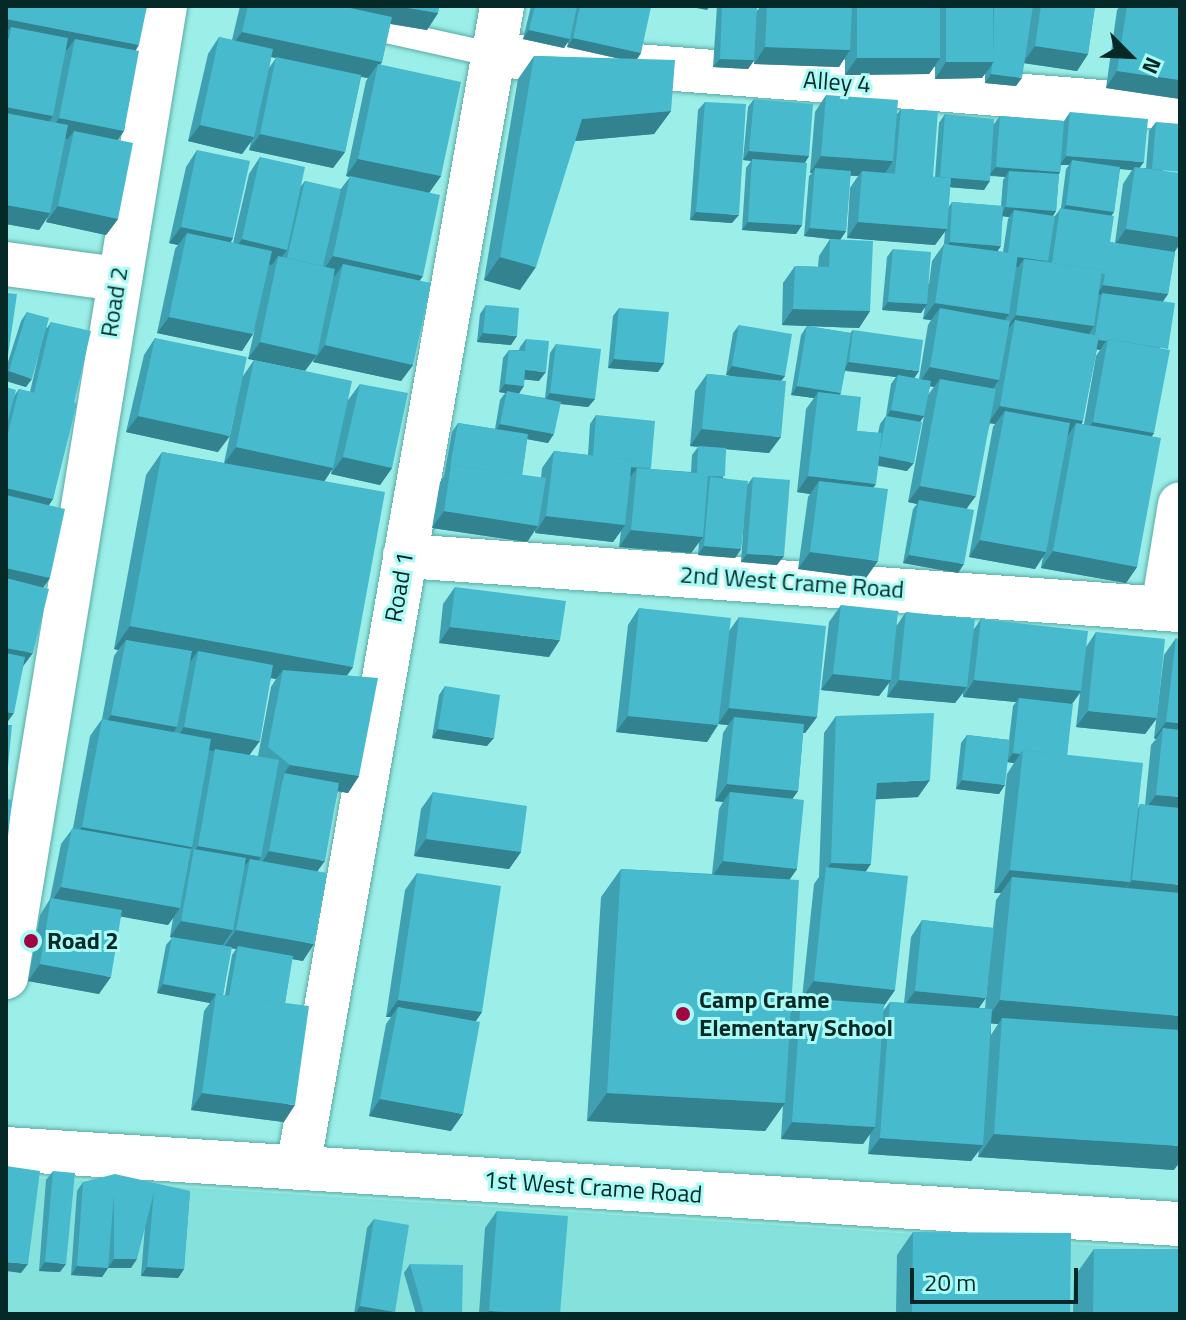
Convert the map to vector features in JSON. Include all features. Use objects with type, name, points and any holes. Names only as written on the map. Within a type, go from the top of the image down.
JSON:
[{"type":"street","name":"Road 2","points":[[6,977],[165,6]]},
{"type":"street","name":"Road 1","points":[[298,1168],[502,6]]},
{"type":"street","name":"Alley 4","points":[[494,55],[1180,108]]},
{"type":"street","points":[[6,264],[118,279]]},
{"type":"street","points":[[1172,609],[1180,504]]},
{"type":"street","name":"2nd West Crame Road","points":[[405,556],[1172,609]]},
{"type":"street","name":"1st West Crame Road","points":[[6,1149],[1180,1224]]},
{"type":"lane","points":[[330,19],[494,55]]},
{"type":"shaded area","points":[[6,1176],[1180,1251],[1180,1314],[6,1314]]},
{"type":"building","points":[[9,6],[147,6],[139,45],[6,19]]},
{"type":"building","points":[[248,6],[341,6],[392,17],[382,62],[242,32]]},
{"type":"building","points":[[396,6],[439,6],[438,13]]},
{"type":"building","points":[[535,6],[577,6],[570,39],[529,30]]},
{"type":"building","points":[[580,6],[651,7],[641,53],[573,38]]},
{"type":"building","points":[[722,6],[757,6],[754,60],[720,59]]},
{"type":"building","points":[[767,6],[852,6],[850,50],[765,47]]},
{"type":"building","points":[[857,6],[940,6],[940,58],[857,58]]},
{"type":"building","points":[[946,6],[993,6],[994,62],[946,62]]},
{"type":"building","points":[[994,6],[1033,6],[1022,78],[991,74],[994,62]]},
{"type":"building","points":[[1041,6],[1095,6],[1088,54],[1035,46]]},
{"type":"building","points":[[1127,6],[1180,6],[1180,80],[1117,71]]},
{"type":"building","points":[[11,27],[68,38],[53,116],[6,107],[6,50]]},
{"type":"building","points":[[219,37],[273,49],[254,137],[200,125]]},
{"type":"building","points":[[75,39],[139,51],[124,131],[59,118]]},
{"type":"building","points":[[534,56],[675,60],[671,111],[582,119],[536,267],[500,257]]},
{"type":"building","points":[[276,57],[361,75],[345,152],[260,134]]},
{"type":"building","points":[[378,64],[461,82],[441,176],[358,159]]},
{"type":"building","points":[[826,95],[898,100],[893,161],[821,156]]},
{"type":"building","points":[[754,99],[813,104],[809,156],[749,151]]},
{"type":"building","points":[[705,102],[746,104],[739,215],[696,212]]},
{"type":"building","points":[[901,109],[938,111],[933,177],[895,174]]},
{"type":"building","points":[[1070,112],[1148,119],[1144,162],[1066,156]]},
{"type":"building","points":[[6,113],[68,125],[50,213],[6,205]]},
{"type":"building","points":[[945,114],[994,119],[990,181],[940,177]]},
{"type":"building","points":[[1000,116],[1064,121],[1060,172],[996,167]]},
{"type":"building","points":[[1156,122],[1180,124],[1180,172],[1152,169]]},
{"type":"building","points":[[74,131],[133,143],[118,219],[58,206]]},
{"type":"building","points":[[197,150],[250,161],[233,238],[181,227]]},
{"type":"building","points":[[260,157],[305,167],[287,250],[242,239]]},
{"type":"building","points":[[752,159],[807,163],[802,225],[748,222]]},
{"type":"building","points":[[1072,160],[1120,167],[1114,212],[1066,205]]},
{"type":"building","points":[[1135,167],[1180,173],[1180,237],[1126,229]]},
{"type":"building","points":[[815,168],[851,171],[846,231],[810,228]]},
{"type":"building","points":[[862,171],[951,178],[947,229],[858,222]]},
{"type":"building","points":[[1009,171],[1059,174],[1056,211],[1006,207]]},
{"type":"building","points":[[350,176],[440,195],[423,276],[333,256]]},
{"type":"building","points":[[305,181],[341,189],[323,266],[287,258]]},
{"type":"building","points":[[952,202],[1003,206],[1001,246],[950,242]]},
{"type":"building","points":[[1060,208],[1114,216],[1110,242],[1175,252],[1168,294],[1103,285],[1105,274],[1101,273],[1102,270],[1052,263]]},
{"type":"building","points":[[1014,210],[1055,216],[1048,261],[1008,253]]},
{"type":"building","points":[[187,233],[272,251],[253,334],[169,317]]},
{"type":"building","points":[[830,239],[873,241],[870,311],[793,309],[795,266],[829,267]]},
{"type":"building","points":[[944,244],[1018,254],[1009,314],[935,303]]},
{"type":"building","points":[[893,249],[931,252],[927,304],[888,302]]},
{"type":"building","points":[[278,256],[335,269],[317,355],[260,342]]},
{"type":"building","points":[[1024,259],[1102,270],[1094,326],[1016,315]]},
{"type":"building","points":[[343,264],[431,283],[413,365],[325,345]]},
{"type":"building","points":[[6,293],[17,294],[6,369]]},
{"type":"building","points":[[1102,293],[1175,303],[1168,349],[1098,340],[1099,336],[1095,335]]},
{"type":"building","points":[[486,305],[519,308],[517,336],[483,333]]},
{"type":"building","points":[[619,308],[669,312],[664,363],[614,359]]},
{"type":"building","points":[[940,308],[1010,321],[999,380],[930,367]]},
{"type":"building","points":[[27,312],[49,318],[32,379],[9,371]]},
{"type":"building","points":[[1015,320],[1099,336],[1083,421],[1000,406]]},
{"type":"building","points":[[51,322],[91,331],[74,403],[34,393]]},
{"type":"building","points":[[739,325],[792,334],[785,376],[732,366]]},
{"type":"building","points":[[807,326],[851,333],[841,393],[797,386]]},
{"type":"building","points":[[853,330],[923,340],[919,371],[849,362]]},
{"type":"building","points":[[155,338],[247,357],[230,436],[138,416]]},
{"type":"building","points":[[526,339],[549,341],[546,372],[525,370],[524,386],[505,384],[509,350],[525,351]]},
{"type":"building","points":[[1108,339],[1170,350],[1154,433],[1093,422]]},
{"type":"building","points":[[556,344],[601,349],[595,399],[550,393]]},
{"type":"building","points":[[254,360],[352,381],[333,468],[236,447]]},
{"type":"building","points":[[707,374],[786,381],[781,437],[702,429]]},
{"type":"building","points":[[898,375],[931,381],[924,416],[891,410]]},
{"type":"building","points":[[940,379],[996,389],[976,496],[920,486]]},
{"type":"building","points":[[360,384],[408,393],[392,468],[343,457]]},
{"type":"building","points":[[6,387],[16,390],[6,428]]},
{"type":"building","points":[[19,389],[77,403],[53,499],[6,488],[6,441]]},
{"type":"building","points":[[507,391],[561,402],[554,434],[500,424]]},
{"type":"building","points":[[818,392],[861,397],[857,431],[882,433],[876,484],[808,476]]},
{"type":"building","points":[[1005,411],[1070,423],[1046,552],[980,540]]},
{"type":"building","points":[[596,415],[655,421],[651,468],[631,467],[632,460],[593,456]]},
{"type":"building","points":[[886,416],[922,422],[914,463],[879,456]]},
{"type":"building","points":[[458,423],[528,434],[522,475],[450,467]]},
{"type":"building","points":[[1076,423],[1161,438],[1137,567],[1053,551]]},
{"type":"building","points":[[698,446],[726,448],[725,476],[697,473]]},
{"type":"building","points":[[554,451],[632,460],[625,525],[546,516]]},
{"type":"building","points":[[162,452],[385,492],[353,667],[130,626]]},
{"type":"building","points":[[451,465],[546,478],[538,526],[444,511]]},
{"type":"building","points":[[637,468],[708,474],[703,537],[631,530]]},
{"type":"building","points":[[710,477],[748,481],[741,549],[704,546]]},
{"type":"building","points":[[753,477],[790,480],[784,556],[747,554]]},
{"type":"building","points":[[819,481],[888,489],[878,561],[810,552]]},
{"type":"building","points":[[6,495],[65,509],[50,578],[6,568]]},
{"type":"building","points":[[919,500],[974,510],[964,564],[909,555]]},
{"type":"building","points":[[6,578],[49,589],[33,653],[6,648]]},
{"type":"building","points":[[455,587],[566,601],[560,640],[450,627]]},
{"type":"building","points":[[841,605],[898,611],[891,680],[833,674]]},
{"type":"building","points":[[639,608],[731,618],[718,725],[628,716]]},
{"type":"building","points":[[906,612],[975,619],[967,687],[899,680]]},
{"type":"building","points":[[739,617],[826,626],[817,717],[729,708]]},
{"type":"building","points":[[981,619],[1088,631],[1081,691],[974,680]]},
{"type":"building","points":[[1096,632],[1165,639],[1157,718],[1088,711]]},
{"type":"building","points":[[1176,638],[1180,639],[1180,723],[1166,722]]},
{"type":"building","points":[[126,640],[192,651],[177,727],[111,715]]},
{"type":"building","points":[[198,651],[273,665],[260,741],[184,727]]},
{"type":"building","points":[[6,653],[25,657],[14,713],[6,712]]},
{"type":"building","points":[[283,670],[378,678],[359,776],[290,765],[268,747]]},
{"type":"building","points":[[445,686],[500,695],[494,738],[438,729]]},
{"type":"building","points":[[1019,698],[1073,704],[1067,755],[1023,750],[1020,754],[1013,753]]},
{"type":"building","points":[[934,713],[930,780],[877,783],[871,864],[831,863],[836,716]]},
{"type":"building","points":[[734,717],[804,724],[798,791],[727,784]]},
{"type":"building","points":[[102,719],[211,739],[192,847],[82,827]]},
{"type":"building","points":[[6,725],[12,725],[6,787]]},
{"type":"building","points":[[1163,728],[1180,730],[1180,797],[1156,795]]},
{"type":"building","points":[[967,735],[1010,740],[1005,785],[962,780]]},
{"type":"building","points":[[215,749],[279,760],[261,857],[198,846]]},
{"type":"building","points":[[1023,750],[1143,763],[1130,882],[1010,870]]},
{"type":"building","points":[[284,773],[339,783],[325,861],[269,851]]},
{"type":"building","points":[[433,792],[527,806],[521,852],[426,839]]},
{"type":"building","points":[[730,792],[804,800],[797,869],[723,861]]},
{"type":"building","points":[[6,799],[12,800],[6,855]]},
{"type":"building","points":[[1140,804],[1180,808],[1180,885],[1132,880]]},
{"type":"building","points":[[72,828],[191,849],[180,908],[61,887]]},
{"type":"building","points":[[194,849],[246,858],[233,930],[181,921]]},
{"type":"building","points":[[250,859],[327,873],[314,944],[236,930]]},
{"type":"building","points":[[826,867],[908,876],[895,990],[814,981]]},
{"type":"building","name":"Camp Crame Elementary School","points":[[621,869],[799,880],[785,1103],[607,1093]]},
{"type":"building","points":[[417,873],[501,886],[482,1012],[398,1000]]},
{"type":"building","points":[[1012,877],[1180,893],[1180,1016],[1000,1000]]},
{"type":"building","points":[[51,898],[122,910],[111,977],[40,964]]},
{"type":"building","points":[[922,920],[994,928],[986,998],[915,991]]},
{"type":"building","points":[[172,937],[232,947],[223,995],[163,984]]},
{"type":"building","points":[[238,946],[293,956],[285,1003],[229,996]]},
{"type":"building","points":[[216,994],[309,1006],[295,1105],[202,1093]]},
{"type":"building","points":[[801,998],[884,1004],[875,1127],[792,1122]]},
{"type":"building","points":[[890,1002],[992,1009],[983,1145],[880,1138]]},
{"type":"building","points":[[398,1007],[480,1022],[463,1114],[380,1099]]},
{"type":"building","points":[[1002,1018],[1180,1030],[1180,1146],[994,1134]]},
{"type":"building","points":[[6,1166],[40,1171],[28,1264],[6,1262]]},
{"type":"building","points":[[53,1171],[75,1173],[66,1264],[45,1262]]},
{"type":"building","points":[[115,1174],[190,1191],[184,1269],[147,1267],[154,1192],[137,1259],[114,1259],[114,1195],[108,1268],[77,1266],[83,1182]]},
{"type":"building","points":[[497,1211],[568,1216],[560,1314],[489,1311]]},
{"type":"building","points":[[374,1219],[409,1225],[395,1312],[360,1306]]},
{"type":"building","points":[[913,1232],[1071,1233],[1070,1314],[912,1314]]},
{"type":"building","points":[[1094,1249],[1180,1249],[1180,1314],[1093,1314]]},
{"type":"building","points":[[410,1264],[463,1265],[462,1314],[424,1314]]},
{"type":"place","name":"Road 2","points":[[31,941]]},
{"type":"place","name":"Camp Crame Elementary School","points":[[683,1014]]}]
